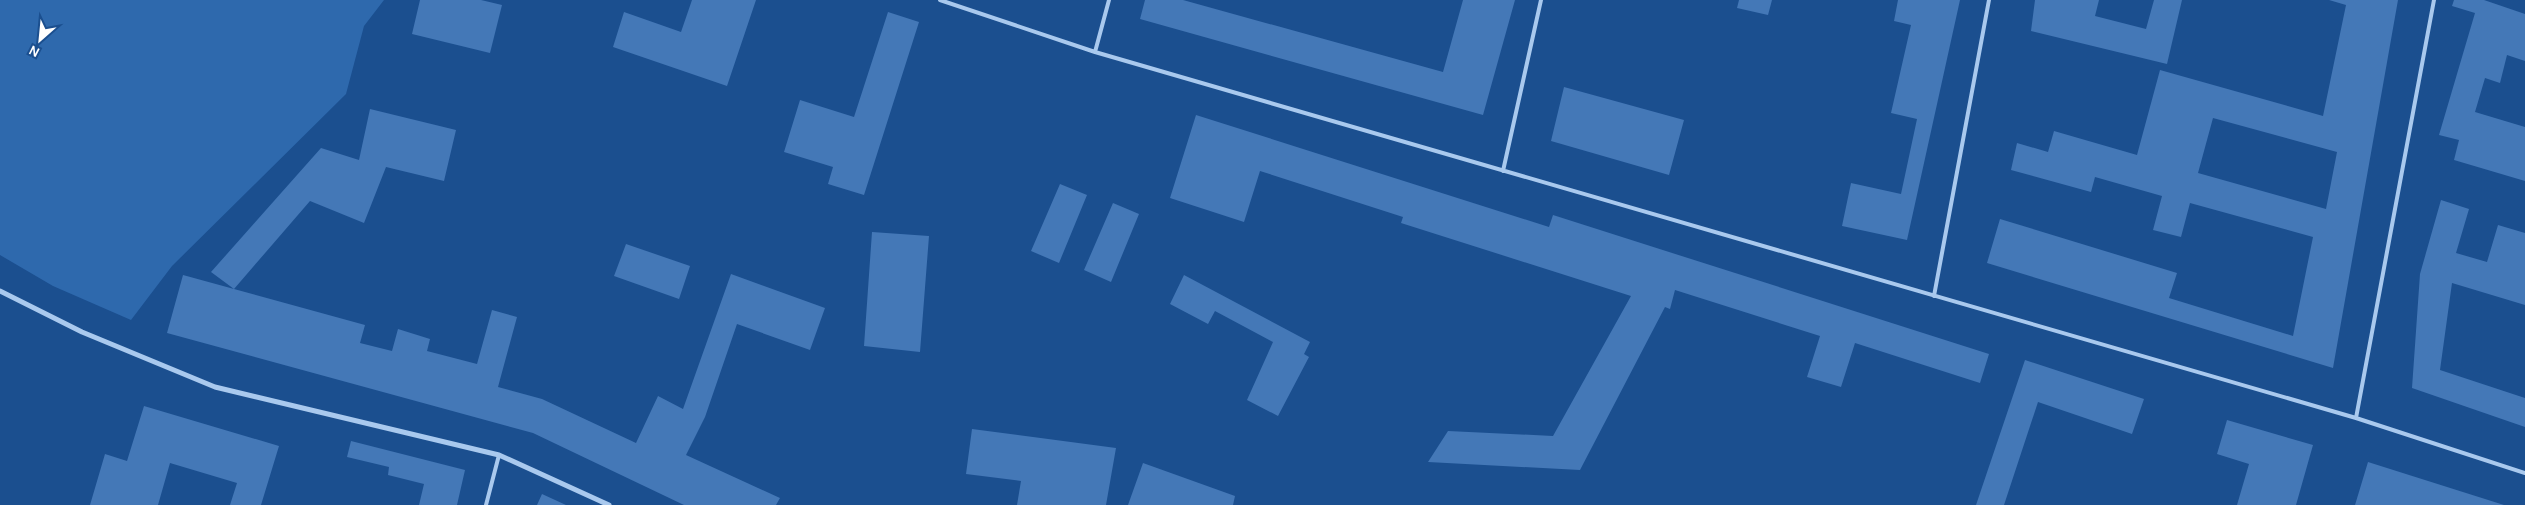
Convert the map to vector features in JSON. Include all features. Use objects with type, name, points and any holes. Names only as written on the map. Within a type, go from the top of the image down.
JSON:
[{"type":"street","points":[[0,291],[82,332],[215,387],[499,455],[609,505]]},
{"type":"lane","points":[[940,0],[1095,52],[2356,418],[2525,473]]},
{"type":"lane","points":[[1095,52],[1108,0]]},
{"type":"lane","points":[[1503,171],[1541,0]]},
{"type":"lane","points":[[1934,296],[1989,0]]},
{"type":"lane","points":[[2356,418],[2434,0]]},
{"type":"lane","points":[[486,505],[499,455]]},
{"type":"shaded area","points":[[0,0],[384,0],[364,26],[346,94],[172,266],[131,320],[53,286],[0,255]]},
{"type":"building","points":[[420,0],[481,0],[502,5],[490,53],[412,34]]},
{"type":"building","points":[[692,0],[756,0],[727,86],[613,47],[624,12],[681,32]]},
{"type":"building","points":[[1145,0],[1183,0],[1443,72],[1463,0],[1515,0],[1483,115],[1140,19]]},
{"type":"building","points":[[1739,0],[1772,0],[1768,15],[1737,8]]},
{"type":"building","points":[[1898,0],[1960,0],[1907,240],[1842,226],[1851,183],[1901,194],[1917,119],[1891,113],[1911,25],[1894,21]]},
{"type":"building","points":[[2035,0],[2099,0],[2095,16],[2146,29],[2154,0],[2182,0],[2167,64],[2031,31]]},
{"type":"building","points":[[2329,0],[2398,0],[2333,368],[1987,263],[2000,219],[2177,273],[2169,298],[2293,336],[2313,237],[2190,203],[2181,237],[2153,230],[2162,196],[2095,177],[2091,192],[2011,170],[2017,143],[2048,152],[2054,131],[2137,155],[2160,70],[2323,116],[2346,5]],"holes":[[[2213,118],[2337,152],[2326,209],[2198,173]]]},
{"type":"building","points":[[2454,0],[2484,0],[2525,14],[2525,61],[2507,55],[2500,83],[2485,78],[2475,112],[2525,127],[2525,181],[2454,160],[2459,140],[2439,135],[2475,13],[2452,6]]},
{"type":"building","points":[[888,12],[919,22],[864,195],[828,184],[833,167],[784,152],[800,100],[854,117]]},
{"type":"building","points":[[1564,87],[1684,120],[1669,175],[1551,141]]},
{"type":"building","points":[[370,109],[456,130],[444,181],[386,167],[364,223],[310,201],[234,289],[211,272],[321,148],[359,160]]},
{"type":"building","points":[[1196,115],[1549,227],[1553,215],[1989,354],[1980,383],[1855,343],[1841,387],[1807,377],[1820,336],[1675,290],[1670,309],[1665,307],[1580,470],[1428,462],[1448,431],[1553,436],[1631,296],[1401,223],[1403,217],[1260,171],[1244,222],[1170,198]]},
{"type":"building","points":[[1060,184],[1087,195],[1059,263],[1031,251]]},
{"type":"building","points":[[2441,200],[2469,209],[2456,253],[2487,262],[2498,225],[2525,233],[2525,305],[2452,283],[2440,370],[2525,398],[2525,427],[2412,388],[2420,274]]},
{"type":"building","points":[[1113,203],[1139,214],[1111,282],[1084,270]]},
{"type":"building","points":[[872,232],[929,236],[920,352],[864,346]]},
{"type":"building","points":[[626,244],[690,266],[679,299],[614,276]]},
{"type":"building","points":[[731,274],[825,308],[810,350],[737,324],[705,417],[686,455],[780,498],[776,505],[684,505],[533,433],[167,333],[183,275],[365,325],[360,343],[392,351],[398,329],[430,339],[427,351],[477,364],[492,310],[517,317],[498,387],[542,399],[636,443],[658,396],[683,409]]},
{"type":"building","points":[[1184,275],[1310,342],[1304,354],[1309,357],[1278,416],[1247,400],[1273,342],[1215,311],[1208,324],[1170,304]]},
{"type":"building","points":[[2025,360],[2144,399],[2132,434],[2038,402],[2004,505],[1976,505]]},
{"type":"building","points":[[144,406],[279,446],[261,505],[230,505],[237,483],[170,463],[158,505],[90,505],[105,454],[127,461]]},
{"type":"building","points":[[2227,420],[2313,445],[2296,505],[2237,505],[2249,464],[2217,454]]},
{"type":"building","points":[[972,429],[1116,448],[1106,505],[1017,505],[1021,481],[966,474]]},
{"type":"building","points":[[351,441],[465,470],[457,505],[419,505],[424,484],[388,475],[389,467],[347,457]]},
{"type":"building","points":[[2368,462],[2504,505],[2355,505]]},
{"type":"building","points":[[1143,463],[1235,496],[1233,505],[1128,505]]},
{"type":"building","points":[[542,494],[566,505],[537,505]]}]
